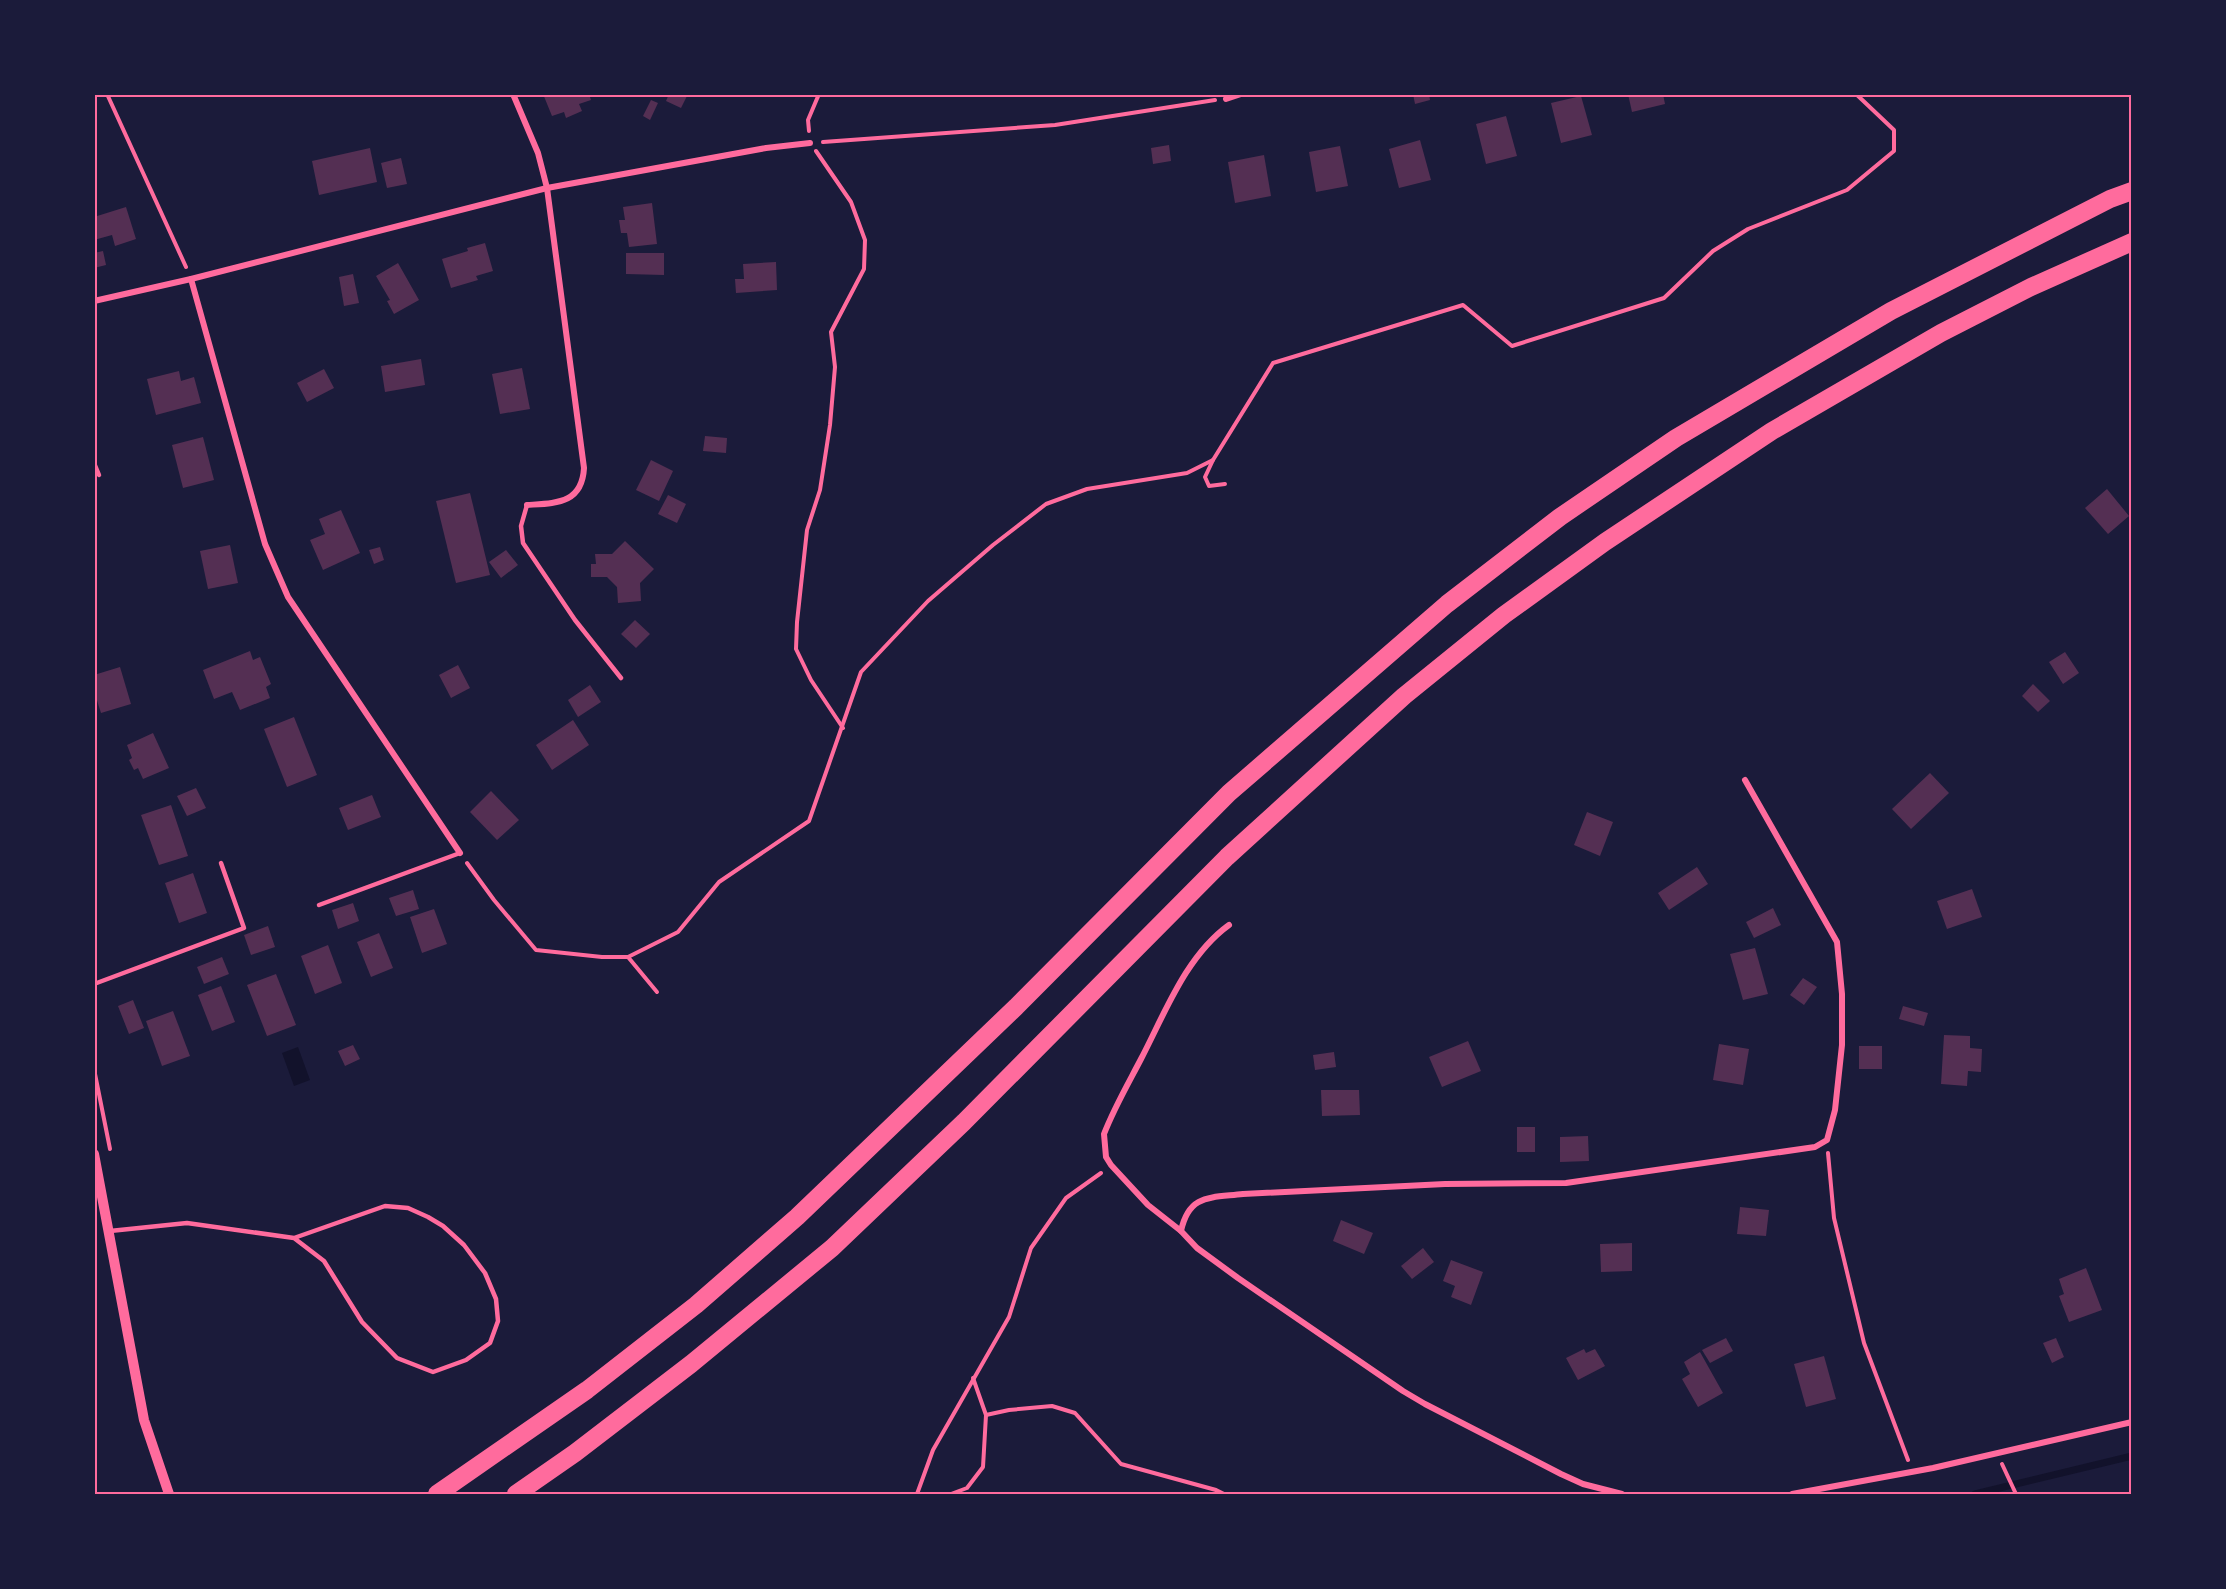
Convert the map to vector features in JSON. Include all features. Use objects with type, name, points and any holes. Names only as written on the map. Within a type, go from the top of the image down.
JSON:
[{"type":"highway","points":[[437,1494],[587,1390],[696,1305],[789,1224],[1016,1007],[1229,793],[1447,604],[1560,517],[1676,438],[1891,311],[2132,191]]},
{"type":"highway","points":[[516,1494],[575,1453],[691,1364],[832,1248],[964,1122],[1227,857],[1404,696],[1504,615],[1605,542],[1772,431],[1941,333],[2031,287],[2132,242]]},
{"type":"street","points":[[513,94],[538,153],[547,188],[583,459],[581,485],[571,497],[556,503],[527,505]]},
{"type":"street","points":[[1226,99],[1241,94]]},
{"type":"street","points":[[94,301],[191,279],[547,188],[766,148],[810,143]]},
{"type":"street","points":[[191,279],[262,534],[288,597],[460,853]]},
{"type":"street","points":[[1181,1231],[1189,1208],[1197,1202],[1211,1198],[1243,1194],[1445,1184],[1566,1183],[1815,1147],[1827,1140],[1835,1110],[1842,1045],[1842,994],[1837,942],[1745,780]]},
{"type":"street","points":[[1229,924],[1213,936],[1193,962],[1108,1123],[1104,1134],[1104,1146],[1106,1157],[1111,1165],[1148,1205],[1203,1252],[1258,1293],[1425,1404],[1572,1479],[1622,1494]]},
{"type":"street","points":[[94,1154],[144,1420],[169,1494]]},
{"type":"street","points":[[1792,1494],[1912,1472],[2132,1422]]},
{"type":"lane","points":[[94,463],[99,475]]},
{"type":"lane","points":[[527,505],[521,526],[523,543],[575,620],[621,678]]},
{"type":"lane","points":[[319,905],[460,853]]},
{"type":"lane","points":[[94,984],[244,928],[221,863]]},
{"type":"lane","points":[[109,1231],[188,1223],[294,1238],[385,1206],[408,1208],[443,1226],[464,1245],[485,1273],[496,1299],[498,1321],[490,1343],[466,1360],[433,1372],[397,1358],[362,1322],[324,1261],[294,1238]]},
{"type":"path","points":[[107,94],[191,279]]},
{"type":"path","points":[[819,94],[808,120],[810,143],[851,202],[865,240],[864,269],[831,332],[834,367],[830,425],[820,490],[807,530],[796,622],[796,649],[811,680],[843,728]]},
{"type":"path","points":[[1225,484],[1209,486],[1205,477],[1273,363],[1463,305],[1512,346],[1664,298],[1713,251],[1748,229],[1847,190],[1894,151],[1894,130],[1856,94]]},
{"type":"path","points":[[810,143],[1055,125],[1226,99]]},
{"type":"path","points":[[460,853],[494,900],[536,950],[602,957],[628,957],[678,932],[719,882],[809,821],[861,672],[928,601],[1046,504],[1087,489],[1187,472],[1214,460]]},
{"type":"path","points":[[628,957],[657,992]]},
{"type":"path","points":[[94,1069],[111,1152]]},
{"type":"path","points":[[1827,1140],[1834,1218],[1864,1343],[1912,1472]]},
{"type":"path","points":[[917,1494],[933,1450],[1009,1317],[1031,1248],[1066,1198],[1111,1165]]},
{"type":"path","points":[[951,1494],[967,1488],[983,1467],[986,1415],[973,1378]]},
{"type":"path","points":[[986,1415],[1009,1410],[1052,1406],[1075,1413],[1121,1464],[1224,1494]]},
{"type":"path","points":[[1996,1453],[2016,1494]]},
{"type":"shaded area","points":[[298,1047],[310,1080],[294,1086],[282,1053]]},
{"type":"building","points":[[543,94],[589,94],[591,100],[579,104],[582,111],[566,118],[564,112],[552,116]]},
{"type":"building","points":[[669,94],[688,94],[681,108],[666,101]]},
{"type":"building","points":[[1413,94],[1429,94],[1430,100],[1415,104]]},
{"type":"building","points":[[1628,94],[1663,94],[1665,104],[1632,112]]},
{"type":"building","points":[[1581,96],[1592,135],[1561,143],[1551,103]]},
{"type":"building","points":[[651,100],[658,103],[650,120],[643,116]]},
{"type":"building","points":[[1506,116],[1517,156],[1486,164],[1476,124]]},
{"type":"building","points":[[1420,140],[1431,180],[1399,188],[1389,149]]},
{"type":"building","points":[[1169,145],[1171,161],[1153,164],[1151,148]]},
{"type":"building","points":[[1340,146],[1348,186],[1316,192],[1309,152]]},
{"type":"building","points":[[370,148],[377,182],[319,195],[312,161]]},
{"type":"building","points":[[1264,155],[1271,196],[1235,203],[1228,162]]},
{"type":"building","points":[[401,158],[407,184],[387,188],[381,163]]},
{"type":"building","points":[[652,203],[657,244],[629,247],[627,233],[621,233],[619,220],[625,220],[623,207]]},
{"type":"building","points":[[126,207],[136,239],[115,246],[112,235],[94,240],[94,217]]},
{"type":"building","points":[[485,243],[493,271],[476,276],[478,280],[451,288],[442,259]]},
{"type":"building","points":[[103,251],[106,265],[94,268],[94,253]]},
{"type":"building","points":[[626,253],[664,253],[664,275],[626,274]]},
{"type":"building","points":[[776,262],[777,290],[736,293],[735,279],[744,279],[743,264]]},
{"type":"building","points":[[398,263],[419,300],[394,314],[387,301],[390,300],[376,276]]},
{"type":"building","points":[[353,274],[359,303],[344,306],[339,277]]},
{"type":"building","points":[[421,359],[425,385],[385,392],[381,366]]},
{"type":"building","points":[[522,368],[530,409],[500,414],[492,374]]},
{"type":"building","points":[[324,369],[334,388],[307,402],[297,383]]},
{"type":"building","points":[[179,371],[181,381],[194,377],[201,403],[156,415],[147,379]]},
{"type":"building","points":[[705,436],[727,438],[726,453],[703,451]]},
{"type":"building","points":[[203,437],[214,480],[183,488],[172,445]]},
{"type":"building","points":[[651,460],[673,471],[659,501],[636,490]]},
{"type":"building","points":[[2107,489],[2129,516],[2108,534],[2085,508]]},
{"type":"building","points":[[470,493],[490,575],[456,583],[436,501]]},
{"type":"building","points":[[668,495],[686,504],[677,523],[658,514]]},
{"type":"building","points":[[341,510],[360,553],[323,570],[310,540],[325,534],[319,519]]},
{"type":"building","points":[[625,541],[654,569],[640,583],[641,601],[618,603],[617,587],[607,577],[591,577],[591,564],[596,564],[595,554],[612,554]]},
{"type":"building","points":[[230,545],[238,583],[208,589],[200,551]]},
{"type":"building","points":[[380,547],[384,560],[374,564],[369,550]]},
{"type":"building","points":[[506,550],[518,565],[501,578],[489,562]]},
{"type":"building","points":[[635,620],[650,634],[636,648],[621,634]]},
{"type":"building","points":[[250,651],[253,660],[260,657],[271,684],[266,687],[270,698],[240,710],[232,692],[214,699],[203,670]]},
{"type":"building","points":[[2065,652],[2079,673],[2063,684],[2049,662]]},
{"type":"building","points":[[458,665],[470,688],[451,698],[439,675]]},
{"type":"building","points":[[120,667],[131,704],[101,713],[94,691],[94,675]]},
{"type":"building","points":[[2033,684],[2050,701],[2038,712],[2022,696]]},
{"type":"building","points":[[590,685],[601,702],[578,717],[568,700]]},
{"type":"building","points":[[294,717],[317,775],[287,787],[264,729]]},
{"type":"building","points":[[573,720],[589,745],[552,770],[536,745]]},
{"type":"building","points":[[153,733],[169,768],[143,779],[138,768],[134,770],[129,760],[132,758],[127,745]]},
{"type":"building","points":[[1930,773],[1949,793],[1911,829],[1892,809]]},
{"type":"building","points":[[196,788],[206,808],[187,816],[177,796]]},
{"type":"building","points":[[491,791],[519,820],[497,840],[470,812]]},
{"type":"building","points":[[372,795],[381,817],[348,830],[339,808]]},
{"type":"building","points":[[171,805],[188,856],[159,865],[141,815]]},
{"type":"building","points":[[1587,812],[1613,822],[1600,856],[1574,845]]},
{"type":"building","points":[[1697,867],[1708,884],[1669,910],[1658,893]]},
{"type":"building","points":[[193,873],[207,913],[179,923],[165,883]]},
{"type":"building","points":[[1972,889],[1982,917],[1947,929],[1937,901]]},
{"type":"building","points":[[413,890],[419,909],[396,916],[389,898]]},
{"type":"building","points":[[353,903],[359,921],[338,929],[332,910]]},
{"type":"building","points":[[1773,908],[1781,925],[1754,938],[1746,922]]},
{"type":"building","points":[[434,909],[447,944],[422,953],[410,917]]},
{"type":"building","points":[[268,926],[275,947],[251,955],[244,935]]},
{"type":"building","points":[[379,933],[393,968],[371,977],[357,942]]},
{"type":"building","points":[[328,945],[342,983],[315,994],[301,956]]},
{"type":"building","points":[[1755,948],[1768,994],[1743,1000],[1730,954]]},
{"type":"building","points":[[222,957],[229,974],[204,984],[197,967]]},
{"type":"building","points":[[276,974],[296,1025],[267,1036],[247,985]]},
{"type":"building","points":[[1803,978],[1817,987],[1804,1005],[1790,995]]},
{"type":"building","points":[[221,986],[235,1022],[212,1031],[198,995]]},
{"type":"building","points":[[133,1000],[144,1028],[129,1034],[118,1006]]},
{"type":"building","points":[[1903,1006],[1928,1013],[1924,1026],[1899,1019]]},
{"type":"building","points":[[173,1011],[190,1056],[162,1066],[146,1021]]},
{"type":"building","points":[[1944,1035],[1970,1036],[1970,1048],[1982,1049],[1981,1072],[1968,1071],[1967,1086],[1941,1084]]},
{"type":"building","points":[[1468,1041],[1481,1071],[1442,1087],[1429,1057]]},
{"type":"building","points":[[1719,1044],[1749,1049],[1743,1085],[1713,1080]]},
{"type":"building","points":[[353,1045],[360,1059],[345,1066],[338,1051]]},
{"type":"building","points":[[1859,1046],[1882,1046],[1882,1069],[1859,1069]]},
{"type":"building","points":[[1334,1052],[1336,1067],[1315,1070],[1313,1055]]},
{"type":"building","points":[[1321,1090],[1359,1090],[1360,1115],[1322,1116]]},
{"type":"building","points":[[1517,1127],[1535,1127],[1535,1152],[1517,1152]]},
{"type":"building","points":[[1588,1136],[1589,1161],[1560,1162],[1560,1137]]},
{"type":"building","points":[[1740,1207],[1769,1210],[1766,1236],[1737,1234]]},
{"type":"building","points":[[1341,1220],[1373,1233],[1364,1254],[1333,1241]]},
{"type":"building","points":[[1632,1243],[1632,1271],[1601,1272],[1600,1244]]},
{"type":"building","points":[[1423,1248],[1434,1262],[1412,1279],[1401,1266]]},
{"type":"building","points":[[1451,1260],[1483,1272],[1471,1305],[1451,1297],[1455,1286],[1443,1281]]},
{"type":"building","points":[[2086,1268],[2102,1310],[2069,1322],[2059,1296],[2064,1294],[2059,1279]]},
{"type":"building","points":[[1726,1338],[1733,1351],[1710,1363],[1702,1350]]},
{"type":"building","points":[[2056,1338],[2064,1357],[2052,1363],[2043,1343]]},
{"type":"building","points":[[1584,1349],[1586,1353],[1595,1349],[1605,1366],[1578,1380],[1566,1358]]},
{"type":"building","points":[[1700,1352],[1723,1393],[1698,1407],[1682,1379],[1690,1374],[1684,1362]]},
{"type":"building","points":[[1824,1356],[1836,1399],[1806,1407],[1794,1364]]},
{"type":"waterway","points":[[1975,1494],[2132,1456]]}]
